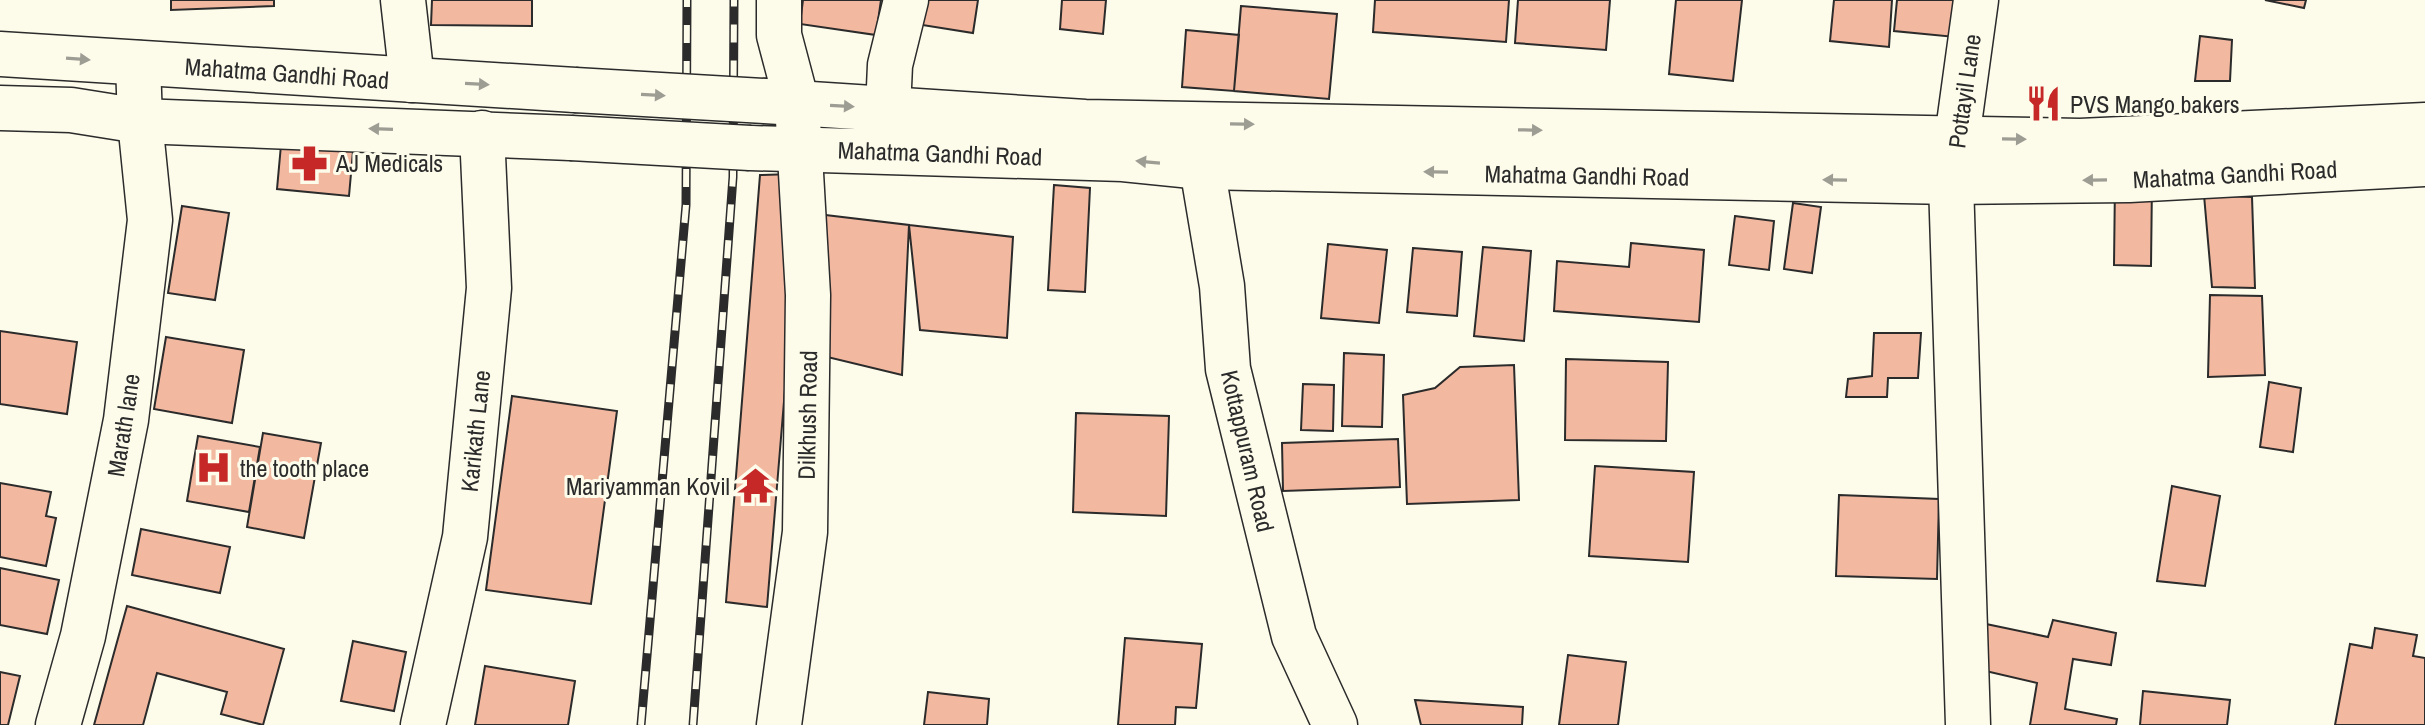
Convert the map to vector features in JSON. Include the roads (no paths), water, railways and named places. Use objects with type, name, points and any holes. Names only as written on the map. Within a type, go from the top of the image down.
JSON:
[{"type":"main road","points":[[403,0],[412,80]]},
{"type":"main road","name":"Dilkhush Road","points":[[779,0],[781,102],[800,149],[808,295],[805,532],[779,725]]},
{"type":"main road","points":[[888,109],[890,65],[906,0]]},
{"type":"main road","name":"Pottayil Lane","points":[[1968,725],[1951,182],[1976,0]]},
{"type":"main road","name":"Mahatma Gandhi Road","points":[[0,54],[1085,122],[2080,141],[2425,125]]},
{"type":"main road","name":"Marath lane","points":[[58,725],[83,636],[126,420],[150,220],[140,121],[138,63]]},
{"type":"main road","name":"Mahatma Gandhi Road","points":[[0,108],[71,110],[140,121],[482,133],[750,148],[1123,159],[1202,167],[1951,182],[2129,180],[2425,164]]},
{"type":"main road","name":"Kottappuram Road","points":[[1199,123],[1202,167],[1222,286],[1228,369],[1251,471],[1294,636],[1335,725]]},
{"type":"main road","name":"Karikath Lane","points":[[423,725],[465,537],[489,288],[482,133]]},
{"type":"railway","points":[[641,725],[686,205],[687,0]]},
{"type":"railway","points":[[693,725],[733,177],[734,0]]},
{"type":"place","name":"PVS Mango bakers","points":[[2044,104]]},
{"type":"place","name":"AJ Medicals","points":[[310,163]]},
{"type":"place","name":"the tooth place","points":[[214,468]]},
{"type":"place","name":"Mariyamman Kovil","points":[[756,486]]}]
